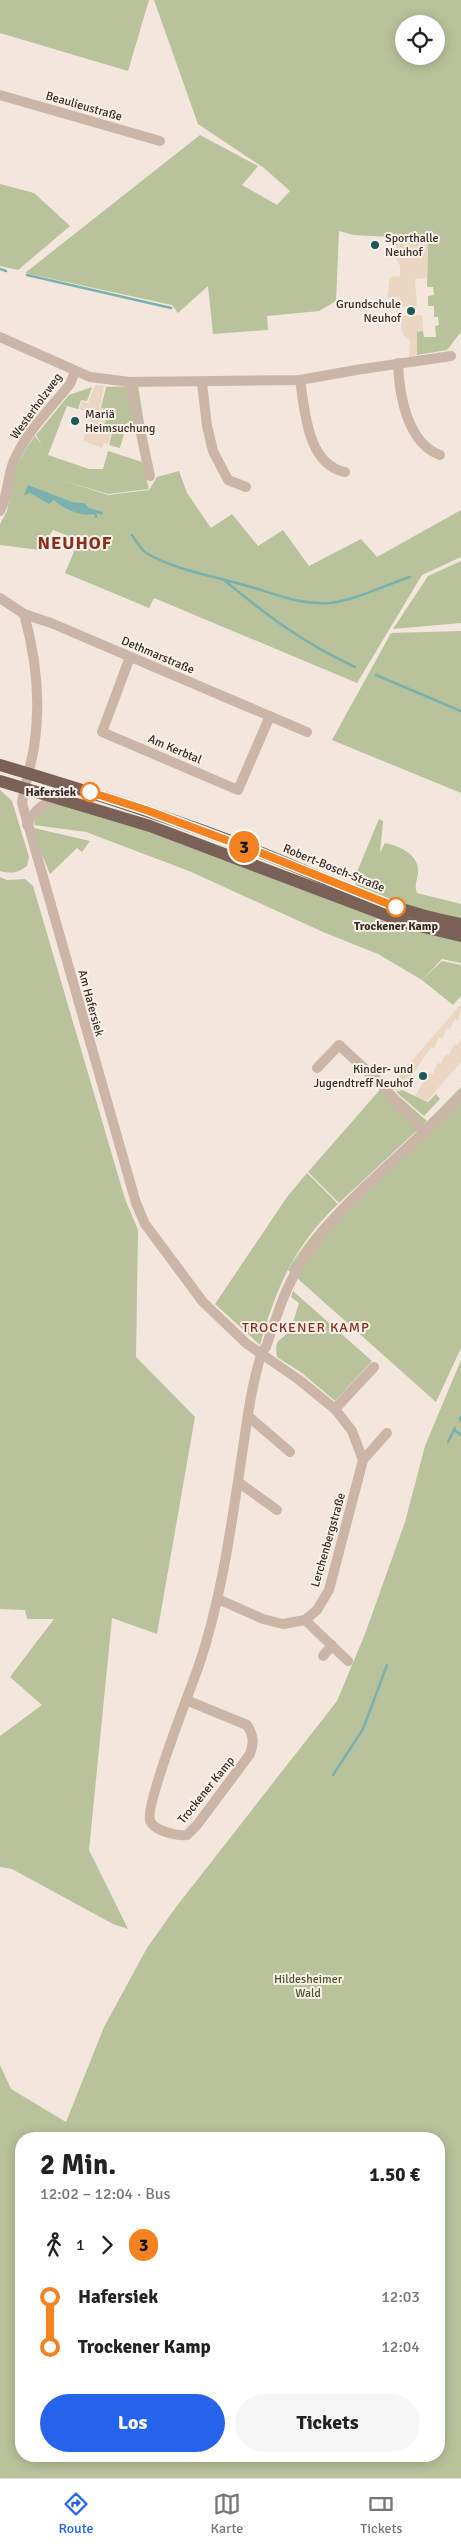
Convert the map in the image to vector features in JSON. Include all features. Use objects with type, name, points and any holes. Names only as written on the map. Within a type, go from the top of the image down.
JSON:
[{"type":"main road","name":"Robert-Bosch-Straße","points":[[0,765],[146,810],[392,905],[443,921],[461,924]]},
{"type":"main road","name":"Robert-Bosch-Straße","points":[[0,781],[65,799],[237,857],[408,923],[461,936]]},
{"type":"street","name":"Beaulieustraße","points":[[0,95],[160,141]]},
{"type":"street","points":[[0,337],[75,372],[100,380],[130,382],[202,383],[300,380],[451,356]]},
{"type":"street","points":[[398,363],[399,385],[409,420],[430,451],[440,455]]},
{"type":"street","name":"Westerholzweg","points":[[0,511],[6,495],[9,474],[18,453],[70,384],[75,372]]},
{"type":"street","points":[[300,380],[309,430],[316,448],[325,461],[345,472]]},
{"type":"street","points":[[130,382],[150,476]]},
{"type":"street","points":[[202,383],[207,426],[213,451],[228,480],[246,487]]},
{"type":"street","name":"Dethmarstraße","points":[[0,598],[24,614],[307,732]]},
{"type":"street","name":"Am Hafersiek","points":[[24,614],[33,649],[36,700],[34,748],[22,803],[26,825],[128,1179],[145,1224],[203,1302],[247,1344],[262,1352]]},
{"type":"street","name":"Am Kerbtal","points":[[130,657],[102,732],[238,790],[270,716]]},
{"type":"street","points":[[26,825],[34,812],[44,804],[65,799]]},
{"type":"street","points":[[318,1068],[339,1045],[379,1082],[425,1133]]},
{"type":"street","name":"Trockener Kamp","points":[[186,1700],[247,1725],[253,1734],[254,1744],[250,1754],[197,1825],[186,1835],[178,1836],[153,1825],[149,1819],[158,1782],[218,1599],[248,1416],[262,1352],[266,1348],[290,1283],[313,1244],[345,1205],[425,1133],[461,1095]]},
{"type":"street","points":[[262,1352],[335,1409],[352,1431],[363,1460]]},
{"type":"street","points":[[335,1409],[374,1367]]},
{"type":"street","points":[[248,1416],[290,1452]]},
{"type":"street","name":"Lerchenbergstraße","points":[[304,1620],[317,1610],[329,1590],[363,1460],[387,1433]]},
{"type":"street","points":[[238,1482],[277,1510]]},
{"type":"street","points":[[218,1599],[263,1619],[283,1624],[304,1620],[348,1661]]},
{"type":"street","points":[[323,1656],[332,1646]]},
{"type":"green space","points":[[0,0],[149,0],[128,71],[0,33]]},
{"type":"green space","points":[[154,0],[461,0],[461,332],[447,350],[417,355],[417,331],[423,331],[424,337],[436,337],[435,326],[439,325],[438,317],[434,317],[434,306],[428,306],[428,296],[434,295],[433,287],[427,287],[428,239],[354,235],[339,231],[336,301],[319,311],[267,316],[268,330],[213,334],[208,286],[178,313],[172,305],[25,273],[200,135],[258,166],[242,185],[277,205],[290,191],[264,168],[198,124]]},
{"type":"green space","points":[[0,184],[34,193],[70,226],[18,270],[0,266]]},
{"type":"green space","points":[[138,386],[145,429],[127,423],[120,448],[109,445],[113,429],[104,426],[109,410],[101,408],[106,387]]},
{"type":"green space","points":[[92,387],[87,401],[81,400],[78,409],[67,406],[48,455],[89,469],[103,469],[108,451],[142,462],[149,489],[108,494],[62,480],[108,495],[149,490],[157,477],[179,471],[187,493],[211,528],[232,514],[258,546],[283,530],[309,566],[361,539],[377,557],[461,510],[461,557],[422,575],[357,683],[154,598],[149,608],[65,573],[79,540],[53,530],[40,550],[0,545],[0,524],[7,511],[15,469],[27,447],[35,436],[42,445],[36,435],[69,395]]},
{"type":"green space","points":[[461,561],[461,623],[393,629],[428,576]]},
{"type":"green space","points":[[461,631],[461,793],[332,740],[391,633]]},
{"type":"green space","points":[[0,790],[12,801],[29,857],[27,866],[14,872],[0,871]]},
{"type":"green space","points":[[57,804],[88,810],[461,940],[461,963],[442,959],[422,980],[378,954],[323,932],[189,871],[86,832],[34,825],[42,811]]},
{"type":"green space","points":[[379,819],[383,821],[380,853],[385,843],[397,846],[408,852],[416,861],[418,867],[417,893],[461,904],[461,922],[432,915],[357,887],[354,879]]},
{"type":"green space","points":[[34,828],[90,841],[82,852],[77,848],[50,874],[35,838]]},
{"type":"green space","points":[[0,877],[7,880],[25,879],[33,886],[125,1199],[138,1230],[136,1357],[195,1417],[157,1634],[112,1618],[89,1850],[128,1929],[113,1924],[12,1869],[0,1867],[0,1736],[42,1705],[10,1677],[54,1619],[27,1619],[25,1610],[0,1609]]},
{"type":"green space","points":[[442,961],[461,965],[461,996],[453,1005],[422,980]]},
{"type":"green space","points":[[385,1084],[427,1121],[339,1203],[308,1172]]},
{"type":"green space","points":[[461,1087],[461,1348],[436,1402],[288,1270],[298,1254],[331,1214]]},
{"type":"green space","points":[[402,1090],[428,1102],[436,1094],[440,1099],[424,1116],[396,1092]]},
{"type":"green space","points":[[307,1173],[338,1204],[310,1236],[288,1269],[266,1324],[260,1345],[215,1304],[287,1197]]},
{"type":"green space","points":[[293,1291],[372,1361],[335,1401],[302,1373],[277,1357],[277,1343],[291,1327],[299,1303],[291,1297]]},
{"type":"green space","name":"Hildesheimer Wald","points":[[461,1360],[461,2478],[0,2478],[0,2065],[11,2089],[66,2122],[104,2027],[147,1948],[176,1907],[337,1701],[365,1634],[405,1522],[425,1446]]},
{"type":"shaded area","points":[[396,236],[428,239],[427,278],[415,279],[417,306],[401,307],[400,297],[387,298],[390,277],[400,276],[400,266],[396,259]]},
{"type":"shaded area","points":[[422,315],[423,331],[417,332],[417,355],[409,358],[410,341],[403,335],[400,316]]},
{"type":"shaded area","points":[[95,385],[104,386],[100,408],[108,410],[104,427],[112,429],[108,444],[104,443],[102,448],[83,441],[91,413],[79,409],[82,401],[88,403]]},
{"type":"shaded area","points":[[461,1004],[459,1021],[455,1019],[450,1029],[447,1028],[442,1039],[439,1037],[434,1048],[431,1047],[411,1077],[408,1076],[402,1089],[396,1091],[390,1086]]},
{"type":"shaded area","points":[[461,1038],[461,1062],[427,1101],[415,1096],[429,1073],[432,1075],[438,1063],[441,1064],[446,1054],[449,1055],[454,1044],[458,1045]]},
{"type":"water","points":[[28,485],[72,502],[84,503],[89,508],[103,512],[102,515],[96,513],[80,514],[54,500],[49,504],[30,493],[24,495]]},
{"type":"waterway","points":[[0,269],[6,271]]},
{"type":"waterway","points":[[27,275],[171,308]]},
{"type":"waterway","points":[[95,513],[96,517]]},
{"type":"waterway","points":[[132,535],[146,553],[169,564],[286,598],[307,602],[330,603],[340,601],[360,596],[410,577]]},
{"type":"waterway","points":[[224,580],[286,628],[318,648],[355,667]]},
{"type":"waterway","points":[[376,675],[461,711]]},
{"type":"waterway","points":[[448,1442],[455,1428]]},
{"type":"waterway","points":[[454,1430],[461,1435]]},
{"type":"waterway","points":[[333,1775],[363,1729],[387,1665]]},
{"type":"bus line","name":"3","points":[[90,792],[146,810],[261,853],[396,907]]},
{"type":"place","name":"Sporthalle Neuhof","points":[[375,245]]},
{"type":"place","name":"Grundschule Neuhof","points":[[411,311]]},
{"type":"place","name":"Mariä Heimsuchung","points":[[75,421]]},
{"type":"place","name":"Hafersiek","points":[[90,792]]},
{"type":"place","name":"Trockener Kamp","points":[[396,907]]},
{"type":"place","name":"Kinder- und Jugendtreff Neuhof","points":[[423,1076]]},
{"type":"district","name":"NEUHOF","points":[[75,543]]},
{"type":"district","name":"TROCKENER KAMP","points":[[306,1327]]}]
